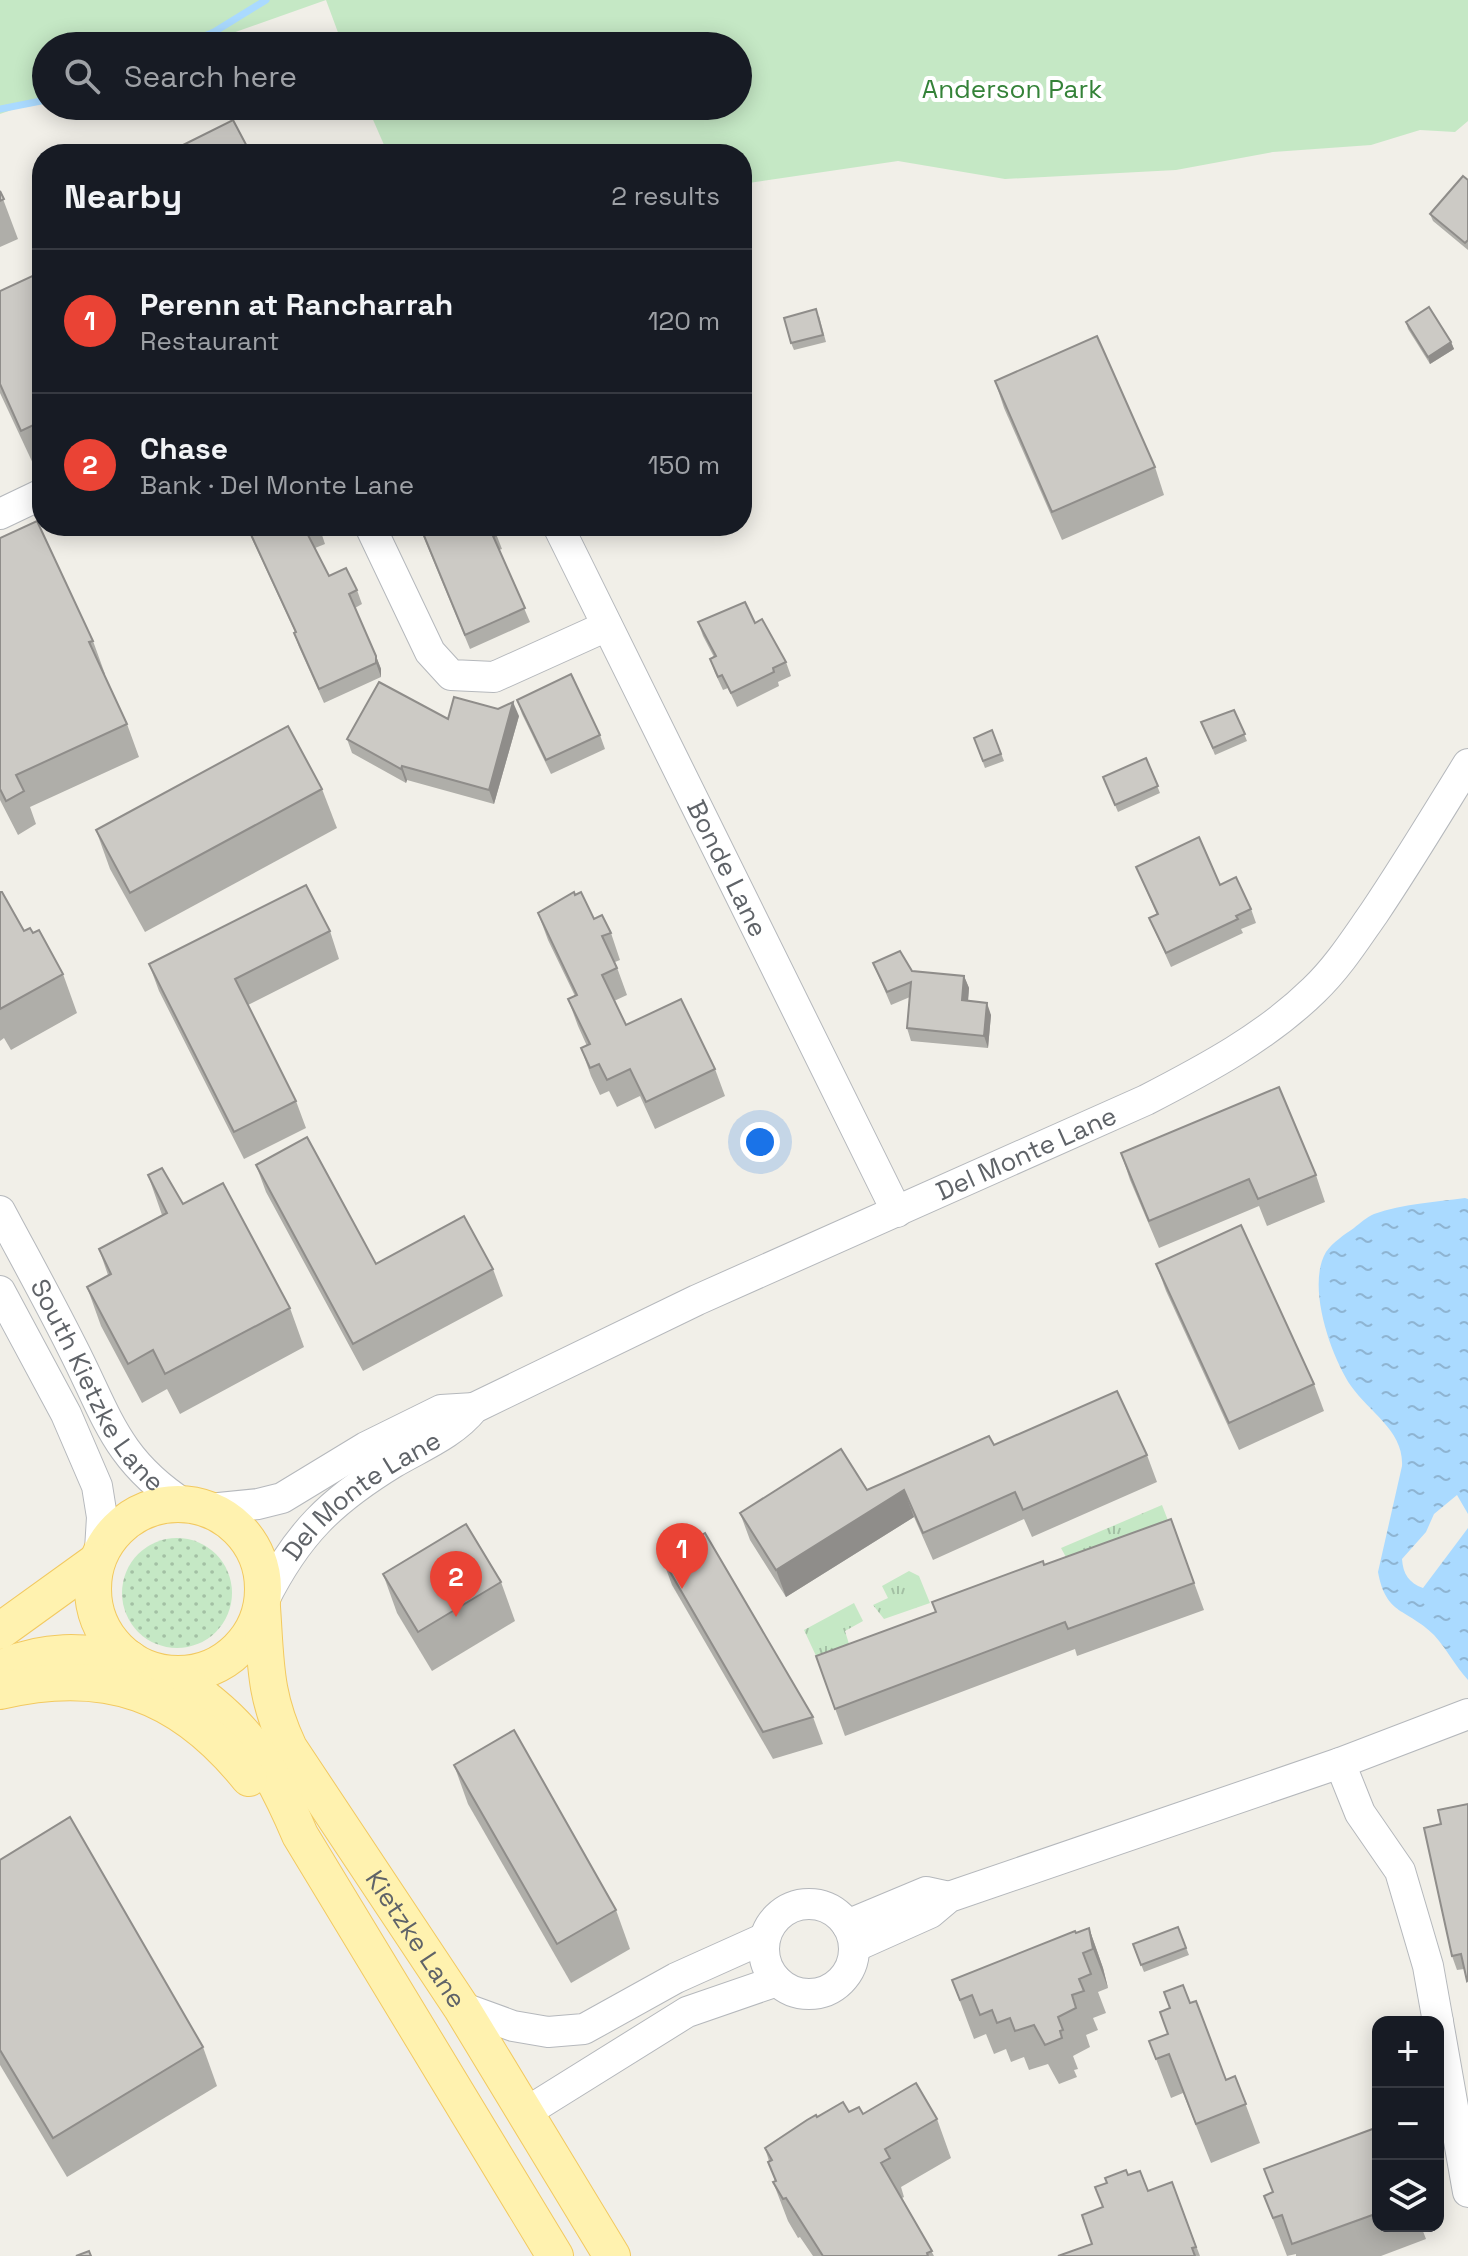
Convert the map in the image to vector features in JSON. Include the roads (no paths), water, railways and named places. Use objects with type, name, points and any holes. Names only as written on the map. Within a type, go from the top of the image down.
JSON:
[{"type":"main road","points":[[0,1631],[98,1555],[114,1532],[133,1517],[157,1506],[197,1506],[235,1524],[250,1542],[262,1569],[263,1603],[258,1623],[246,1643],[225,1661],[199,1673],[171,1675],[144,1668],[120,1652],[103,1630],[93,1600],[98,1555]]},
{"type":"main road","name":"Kietzke Lane","points":[[263,1603],[267,1684],[271,1706],[289,1748],[461,2007],[612,2256]]},
{"type":"main road","points":[[0,1669],[28,1657],[61,1652],[92,1652],[130,1659]]},
{"type":"main road","name":"Kietzke Lane","points":[[171,1675],[203,1695],[233,1721],[250,1743],[275,1782],[300,1835],[555,2256]]},
{"type":"main road","points":[[0,1691],[51,1681],[113,1687],[146,1696],[201,1726],[224,1747],[281,1818],[300,1835]]},
{"type":"street","points":[[0,514],[32,499]]},
{"type":"street","points":[[375,536],[430,652],[451,675],[494,677],[607,626]]},
{"type":"street","name":"Bonde Lane","points":[[563,536],[897,1212]]},
{"type":"street","name":"Del Monte Lane","points":[[263,1603],[294,1548],[322,1515],[379,1472],[449,1431],[474,1408],[697,1300],[1146,1100],[1199,1073],[1278,1020],[1313,990],[1342,959],[1393,885],[1468,764]]},
{"type":"street","name":"South Kietzke Lane","points":[[0,1211],[71,1344],[108,1426],[144,1474],[197,1506]]},
{"type":"street","name":"South Kietzke Lane","points":[[0,1291],[66,1414],[97,1486],[102,1517],[98,1555]]},
{"type":"street","name":"Del Monte Lane","points":[[197,1506],[258,1504],[282,1498],[366,1447],[441,1410],[474,1408]]},
{"type":"street","points":[[850,1936],[926,1892],[949,1897],[1340,1763],[1468,1714]]},
{"type":"street","points":[[1340,1763],[1360,1813],[1400,1871],[1428,1966],[1437,2016]]},
{"type":"street","points":[[811,1904],[838,1914],[850,1936],[851,1965],[844,1978],[820,1993],[805,1994],[790,1990],[777,1981],[768,1968],[764,1953],[765,1938],[772,1924],[797,1906],[811,1904]]},
{"type":"street","points":[[461,2007],[513,2026],[548,2032],[584,2029],[676,1978],[765,1938]]},
{"type":"street","points":[[525,2113],[687,2012],[777,1981]]},
{"type":"street","points":[[1444,2056],[1468,2192]]},
{"type":"water","points":[[1468,1199],[1468,1514],[1457,1495],[1434,1514],[1426,1532],[1402,1559],[1408,1577],[1423,1588],[1468,1528],[1468,1680],[1434,1635],[1386,1597],[1378,1572],[1402,1466],[1401,1454],[1392,1432],[1343,1373],[1329,1339],[1319,1283],[1326,1252],[1374,1214]]},
{"type":"waterway","points":[[214,32],[266,0]]},
{"type":"waterway","points":[[0,109],[32,103]]},
{"type":"place","name":"Perenn at Rancharrah","points":[[682,1589]]},
{"type":"place","name":"Chase","points":[[456,1617]]},
{"type":"park label","name":"Anderson Park","points":[[1012,89]]}]
